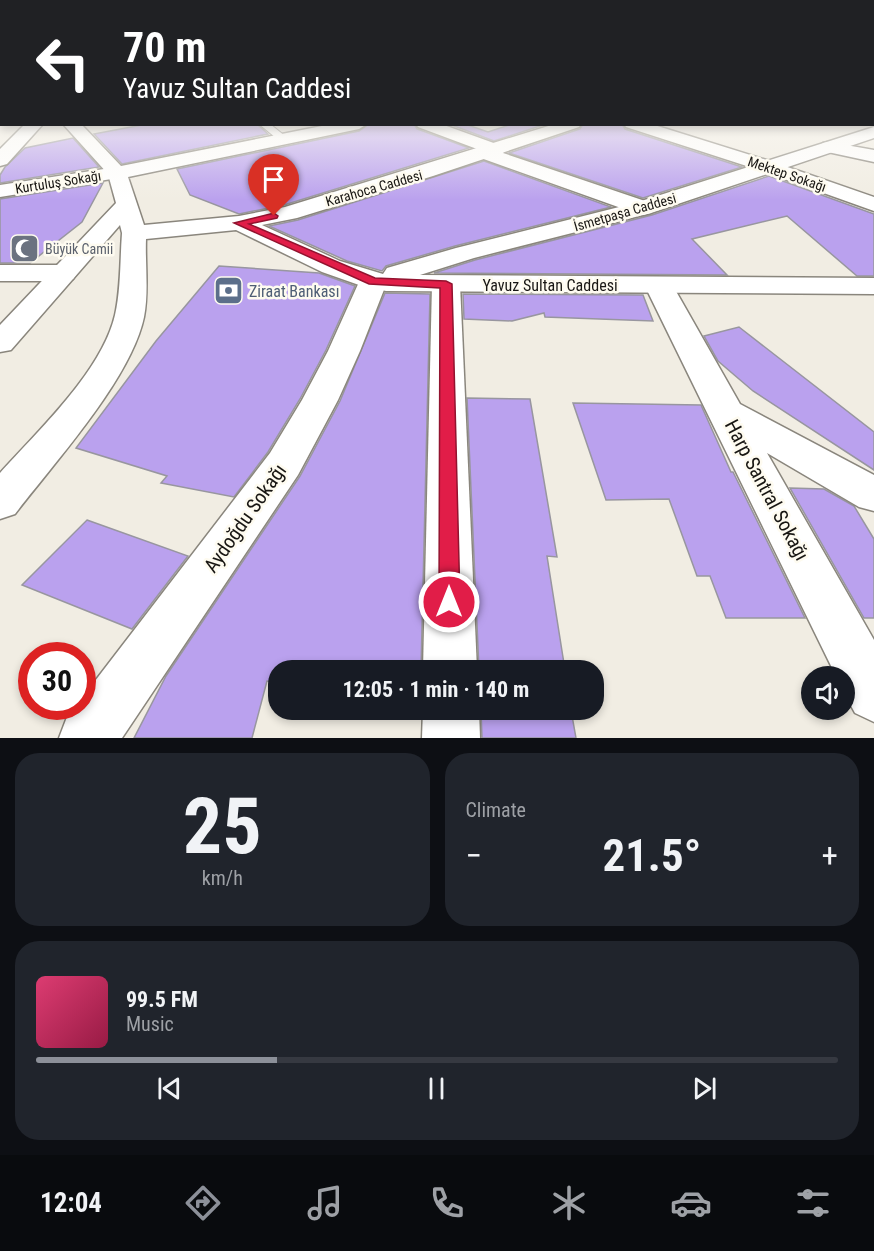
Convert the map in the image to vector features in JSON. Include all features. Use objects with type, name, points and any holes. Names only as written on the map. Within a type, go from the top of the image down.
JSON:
[{"type":"street","points":[[0,160],[7,144],[25,131]]},
{"type":"street","points":[[0,502],[79,406],[109,364],[123,338],[130,314],[134,233],[127,204],[117,173],[78,131]]},
{"type":"street","name":"Kurtuluş Sokağı","points":[[0,191],[117,173],[324,131]]},
{"type":"street","points":[[442,131],[643,208]]},
{"type":"street","name":"Karahoca Caddesi","points":[[134,233],[239,223],[289,213],[550,131]]},
{"type":"street","name":"Mektep Sokağı","points":[[656,131],[766,166],[874,204]]},
{"type":"street","name":"İsmetpaşa Caddesi","points":[[373,282],[465,253],[643,208],[874,132]]},
{"type":"street","points":[[829,147],[874,156]]},
{"type":"street","points":[[0,343],[127,204]]},
{"type":"street","name":"Yavuz Sultan Caddesi","points":[[239,223],[373,282],[874,286]]},
{"type":"street","points":[[0,273],[64,273]]},
{"type":"street","name":"Aydoğdu Sokağı","points":[[88,738],[284,464],[344,351],[373,282]]},
{"type":"street","points":[[446,284],[450,660]]},
{"type":"street","name":"Harp Santral Sokağı","points":[[659,286],[874,694]]},
{"type":"street","points":[[726,412],[874,495]]},
{"type":"street","points":[[451,720],[451,738]]},
{"type":"lane","points":[[273,131],[285,140]]},
{"type":"building","points":[[108,131],[265,131],[268,134],[122,164],[94,134]]},
{"type":"building","points":[[357,131],[424,131],[469,148],[284,205],[239,214],[190,195],[177,169]]},
{"type":"building","points":[[469,131],[523,131],[494,141]]},
{"type":"building","points":[[573,131],[633,131],[742,167],[643,198],[509,153]]},
{"type":"building","points":[[73,138],[99,167],[0,183],[0,175],[5,167],[25,148]]},
{"type":"building","points":[[484,161],[611,207],[455,246],[386,266],[382,271],[347,261],[269,226],[298,220]]},
{"type":"building","points":[[769,176],[874,214],[874,276],[857,276],[787,216],[692,239],[727,275],[434,273],[475,260],[652,215]]},
{"type":"building","points":[[103,183],[82,222],[30,263],[0,263],[0,199]]},
{"type":"building","points":[[219,266],[319,273],[355,286],[326,350],[300,399],[268,452],[234,497],[161,483],[167,476],[76,448],[156,341]]},
{"type":"building","points":[[385,293],[430,294],[421,660],[268,660],[268,681],[252,738],[134,738],[166,676],[300,476],[340,401]]},
{"type":"building","points":[[463,294],[643,295],[653,321],[545,317],[544,313],[512,321],[464,319]]},
{"type":"building","points":[[739,327],[874,432],[874,470],[753,391],[718,361],[704,336]]},
{"type":"building","points":[[467,398],[530,399],[557,557],[547,556],[563,660],[479,660]]},
{"type":"building","points":[[573,403],[701,405],[731,472],[805,618],[726,618],[710,576],[697,576],[669,499],[606,500]]},
{"type":"building","points":[[790,488],[824,489],[854,506],[874,539],[874,618],[864,618]]},
{"type":"building","points":[[87,520],[188,556],[132,629],[22,585]]},
{"type":"building","points":[[481,720],[573,720],[576,738],[482,738]]},
{"type":"place","name":"Büyük Camii","points":[[24,249]]},
{"type":"place","name":"Ziraat Bankası","points":[[228,291]]},
{"type":"route","points":[[274,216],[239,223],[348,273],[373,282],[406,285],[446,284],[449,602]]}]
